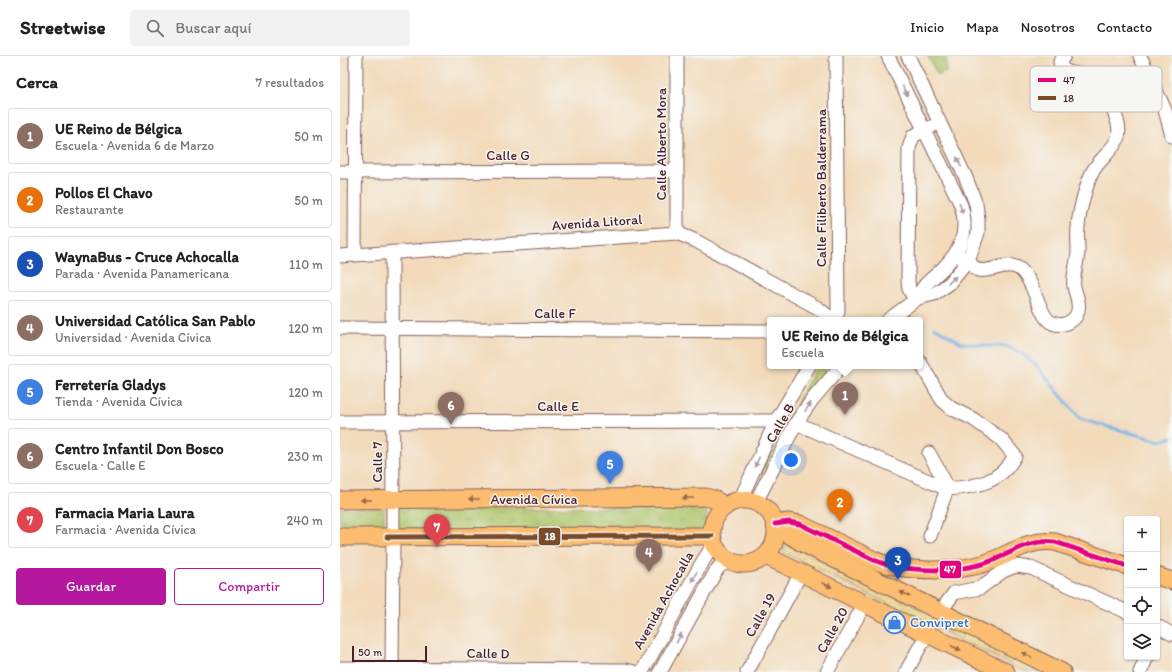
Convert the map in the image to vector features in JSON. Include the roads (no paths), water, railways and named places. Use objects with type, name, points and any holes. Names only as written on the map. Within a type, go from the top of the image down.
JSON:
[{"type":"main road","name":"Avenida Cívica","points":[[340,500],[706,497],[716,500],[740,503]]},
{"type":"main road","points":[[776,525],[776,539],[774,545],[766,556],[758,562],[747,565],[741,565],[729,561],[720,554],[713,540],[714,521],[718,514],[740,503],[763,506],[769,512],[776,525],[802,543],[1062,672]]},
{"type":"main road","points":[[776,525],[789,522],[800,524],[885,565],[906,569],[961,568],[979,565],[1018,548],[1044,540],[1055,542],[1124,565]]},
{"type":"main road","points":[[340,537],[713,540]]},
{"type":"main road","points":[[766,556],[927,634],[989,668],[1006,672]]},
{"type":"main road","points":[[1160,577],[1172,581]]},
{"type":"street","points":[[355,255],[356,56]]},
{"type":"street","name":"Calle Alberto Mora","points":[[677,56],[677,233]]},
{"type":"street","name":"Calle Filiberto Balderrama","points":[[835,317],[838,311],[836,56]]},
{"type":"street","points":[[888,56],[963,212],[964,232],[960,247],[945,267],[925,285],[916,299]]},
{"type":"street","points":[[892,317],[916,299],[934,294],[946,286],[968,261],[978,234],[977,212],[966,178],[908,56]]},
{"type":"street","points":[[1061,66],[1060,62],[1064,56]]},
{"type":"street","points":[[1140,56],[1145,66]]},
{"type":"street","points":[[1162,102],[1166,110],[1172,136]]},
{"type":"street","points":[[956,254],[979,270],[984,271],[1008,266],[1017,267],[1022,271],[1030,283],[1045,315],[1050,321],[1057,325],[1068,323],[1073,319],[1078,313],[1078,303],[1074,286],[1080,216],[1093,170],[1113,146],[1120,131],[1115,112]]},
{"type":"street","points":[[916,299],[909,289],[908,281],[909,148],[913,136],[941,123]]},
{"type":"street","name":"Calle G","points":[[340,172],[676,171]]},
{"type":"street","name":"Avenida Litoral","points":[[340,256],[677,233],[696,241],[812,305],[830,317]]},
{"type":"street","name":"Calle 7","points":[[392,252],[394,537],[392,670]]},
{"type":"street","name":"Calle F","points":[[340,328],[767,331]]},
{"type":"street","points":[[796,423],[947,490],[974,486],[991,480],[1002,473],[1010,465],[1015,456],[1001,438],[973,419],[951,408],[942,400],[923,367]]},
{"type":"street","name":"Calle B","points":[[740,503],[776,421],[807,369]]},
{"type":"street","name":"Calle B","points":[[740,503],[812,400],[838,369]]},
{"type":"street","name":"Calle E","points":[[340,422],[776,421]]},
{"type":"street","points":[[929,453],[946,484],[947,490],[930,536]]},
{"type":"street","name":"Avenida Achocalla","points":[[642,672],[713,540]]},
{"type":"street","points":[[660,672],[716,571],[720,566],[729,561]]},
{"type":"street","points":[[940,612],[954,593],[980,588],[1003,571],[1016,566],[1031,568],[1124,611]]},
{"type":"street","name":"Calle 19","points":[[747,672],[802,573]]},
{"type":"street","name":"Calle 20","points":[[827,672],[865,604]]},
{"type":"street","points":[[906,672],[927,634]]},
{"type":"street","points":[[1140,672],[1146,660]]},
{"type":"street","name":"Calle D","points":[[340,668],[392,670],[626,670],[635,672]]},
{"type":"waterway","points":[[934,327],[962,343],[1006,346],[1021,353],[1036,365],[1080,419],[1160,441],[1172,437]]},
{"type":"place","name":"UE Reino de Bélgica","points":[[845,415]]},
{"type":"place","name":"Centro Infantil Don Bosco","points":[[451,425]]},
{"type":"place","name":"Ferretería Gladys","points":[[610,484]]},
{"type":"place","name":"Pollos El Chavo","points":[[840,522]]},
{"type":"place","name":"Farmacia Maria Laura","points":[[437,547]]},
{"type":"place","name":"Universidad Católica San Pablo","points":[[649,572]]},
{"type":"place","name":"WaynaBus - Cruce Achocalla","points":[[898,580]]},
{"type":"place","name":"Convipret","points":[[894,622]]}]
